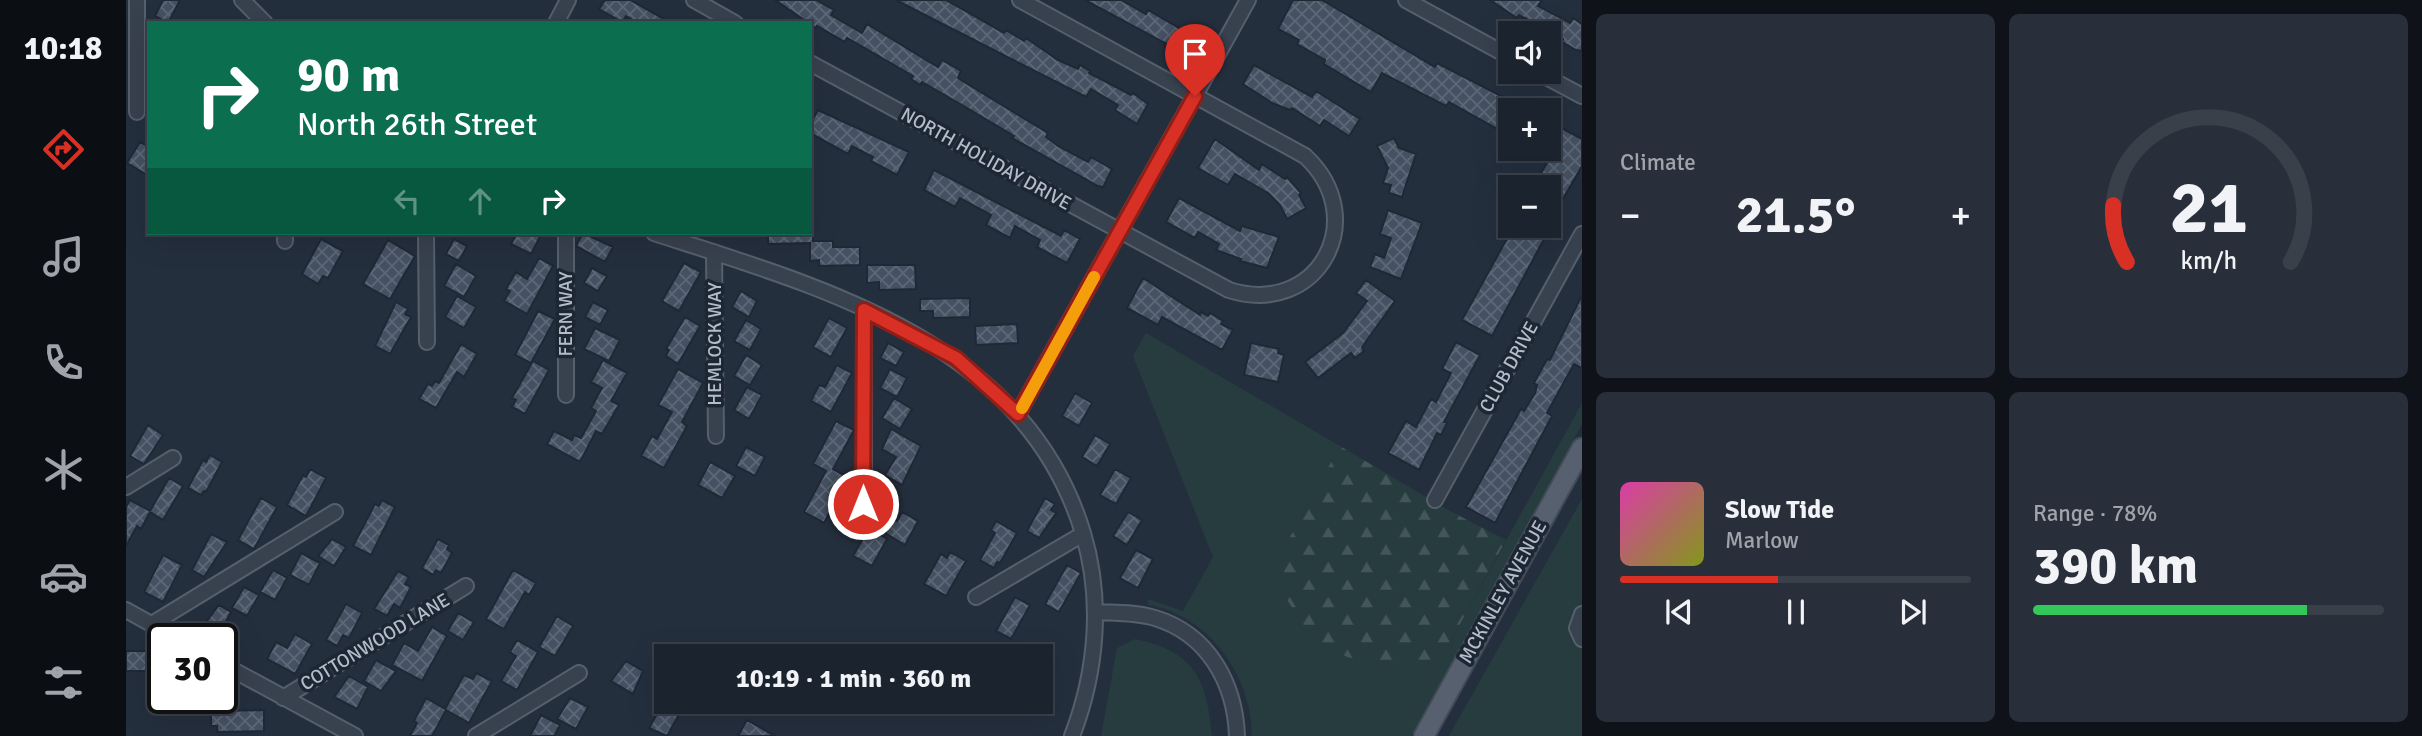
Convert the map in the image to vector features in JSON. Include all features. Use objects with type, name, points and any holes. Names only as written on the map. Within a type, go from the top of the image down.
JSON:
[{"type":"main road","name":"MCKINLEY AVENUE","points":[[1424,736],[1582,448]]},
{"type":"street","points":[[137,0],[137,112]]},
{"type":"street","points":[[242,0],[263,21]]},
{"type":"street","points":[[556,21],[568,0]]},
{"type":"street","points":[[694,0],[731,21]]},
{"type":"street","points":[[1020,0],[1305,156],[1328,184],[1335,206],[1336,227],[1321,264],[1308,279],[1289,290],[1270,296],[1246,295],[1202,277],[1119,231]]},
{"type":"street","points":[[1018,414],[1248,0]]},
{"type":"street","points":[[1406,0],[1498,50]]},
{"type":"street","name":"NORTH HOLIDAY DRIVE","points":[[812,65],[1119,231]]},
{"type":"street","points":[[1560,84],[1582,96]]},
{"type":"street","name":"CLUB DRIVE","points":[[1435,500],[1582,234]]},
{"type":"street","points":[[426,235],[427,342]]},
{"type":"street","name":"FERN WAY","points":[[566,235],[566,395]]},
{"type":"street","points":[[660,235],[818,289],[864,310],[956,358],[1018,414],[1044,447],[1063,479],[1083,534],[1095,586],[1087,688],[1072,736]]},
{"type":"street","name":"HEMLOCK WAY","points":[[715,252],[716,436]]},
{"type":"street","points":[[863,504],[864,310]]},
{"type":"street","points":[[126,487],[173,458]]},
{"type":"street","points":[[154,623],[335,512]]},
{"type":"street","points":[[976,597],[1083,534]]},
{"type":"street","name":"COTTONWOOD LANE","points":[[284,698],[466,586]]},
{"type":"street","points":[[126,610],[150,623]]},
{"type":"street","points":[[1095,612],[1155,618],[1192,637],[1218,666],[1228,686],[1237,736]]},
{"type":"street","points":[[1582,614],[1577,628],[1582,639]]},
{"type":"street","points":[[238,673],[355,736]]},
{"type":"street","points":[[476,736],[579,673]]},
{"type":"green space","points":[[1146,333],[1340,446],[1285,546],[1442,657],[1582,403],[1582,424],[1411,736],[1252,736],[1244,692],[1223,652],[1208,635],[1190,621],[1170,611],[1148,605],[1148,599],[1183,611],[1213,557],[1133,356]]},
{"type":"green space","points":[[1340,446],[1448,510],[1506,540],[1442,657],[1398,668],[1347,657],[1314,641],[1287,600],[1279,578],[1285,546]]},
{"type":"green space","points":[[1582,499],[1582,736],[1449,736]]},
{"type":"green space","points":[[1135,639],[1171,651],[1194,671],[1206,698],[1212,736],[1101,736],[1117,648]]},
{"type":"building","points":[[163,0],[180,0],[169,21],[155,16]]},
{"type":"building","points":[[605,0],[630,0],[667,21],[635,21],[626,16],[620,21],[599,9]]},
{"type":"building","points":[[775,0],[816,0],[834,10],[831,15],[862,33],[867,24],[938,67],[942,60],[961,71],[958,78],[1048,133],[1046,137],[1058,146],[1088,162],[1091,157],[1112,169],[1103,187],[1012,138],[1014,136],[922,82],[920,85],[911,79],[913,76],[847,38],[845,42],[817,26],[816,28],[812,25],[812,21],[806,21]]},
{"type":"building","points":[[896,0],[946,0],[1004,33],[1006,30],[1024,41],[1026,38],[1058,60],[1078,69],[1080,65],[1090,71],[1089,73],[1131,95],[1133,93],[1148,104],[1137,124],[1115,110],[1118,105],[1091,89],[1086,97]]},
{"type":"building","points":[[1085,0],[1121,0],[1146,14],[1148,10],[1189,34],[1178,54],[1165,47],[1167,44]]},
{"type":"building","points":[[1293,0],[1322,0],[1435,67],[1437,63],[1505,98],[1498,98],[1498,129],[1449,102],[1446,106],[1382,73],[1371,92],[1324,64],[1325,60],[1297,44],[1299,40],[1278,29]]},
{"type":"building","points":[[1490,0],[1542,0],[1538,6],[1570,23],[1573,18],[1582,24],[1582,51],[1562,42],[1561,21],[1530,21],[1519,15],[1517,18]]},
{"type":"building","points":[[1254,65],[1312,97],[1316,91],[1360,119],[1349,136],[1324,120],[1320,126],[1292,108],[1290,110],[1272,103],[1243,84]]},
{"type":"building","points":[[818,110],[909,152],[897,175],[871,161],[873,157],[852,146],[848,154],[812,134],[812,120]]},
{"type":"building","points":[[1561,128],[1582,139],[1582,166],[1561,202],[1561,175],[1540,175],[1548,161],[1561,161]]},
{"type":"building","points":[[1394,138],[1399,148],[1416,154],[1402,197],[1389,193],[1391,185],[1383,183],[1388,168],[1377,146]]},
{"type":"building","points":[[1215,139],[1259,170],[1262,164],[1285,179],[1287,177],[1301,193],[1299,195],[1306,208],[1287,219],[1280,205],[1268,193],[1235,174],[1228,185],[1198,168]]},
{"type":"building","points":[[140,142],[147,146],[147,175],[127,163]]},
{"type":"building","points":[[934,170],[1061,236],[1064,230],[1080,239],[1067,263],[1037,247],[1040,240],[1015,226],[1010,238],[986,225],[991,215],[960,198],[955,207],[924,190]]},
{"type":"building","points":[[1179,198],[1240,231],[1242,226],[1279,237],[1267,268],[1240,261],[1241,259],[1216,250],[1219,244],[1198,232],[1195,238],[1166,222]]},
{"type":"building","points":[[1388,210],[1422,223],[1401,279],[1370,267],[1375,254],[1384,258],[1391,238],[1380,234]]},
{"type":"building","points":[[813,233],[813,241],[833,241],[833,247],[860,247],[860,265],[819,266],[819,260],[810,261],[810,243],[768,244],[768,235]]},
{"type":"building","points":[[516,235],[541,235],[531,254],[511,244]]},
{"type":"building","points":[[582,235],[587,235],[613,247],[605,262],[576,246]]},
{"type":"building","points":[[1507,238],[1545,238],[1492,336],[1462,320]]},
{"type":"building","points":[[321,239],[343,251],[328,278],[323,276],[318,284],[302,274]]},
{"type":"building","points":[[454,239],[467,246],[459,261],[446,254]]},
{"type":"building","points":[[388,240],[415,256],[390,299],[363,284]]},
{"type":"building","points":[[539,258],[553,266],[527,314],[504,301],[510,291],[506,289],[516,272],[527,279]]},
{"type":"building","points":[[684,263],[701,272],[679,311],[662,301]]},
{"type":"building","points":[[456,264],[476,276],[464,297],[444,286]]},
{"type":"building","points":[[867,265],[915,265],[916,289],[879,290],[879,282],[867,283]]},
{"type":"building","points":[[592,268],[607,276],[598,291],[584,283]]},
{"type":"building","points":[[1143,278],[1200,315],[1201,312],[1208,316],[1210,313],[1223,321],[1221,324],[1233,330],[1222,350],[1162,317],[1158,325],[1127,308]]},
{"type":"building","points":[[1366,280],[1395,301],[1362,347],[1364,351],[1355,358],[1351,353],[1318,378],[1305,362],[1343,333],[1367,301],[1356,293]]},
{"type":"building","points":[[741,291],[757,301],[749,317],[732,307]]},
{"type":"building","points":[[1582,295],[1582,368],[1574,364],[1547,413],[1552,416],[1495,523],[1466,507],[1521,409],[1524,411],[1535,393],[1537,385],[1534,383],[1547,359],[1550,360]]},
{"type":"building","points":[[457,296],[476,307],[464,328],[445,317]]},
{"type":"building","points":[[970,298],[970,317],[933,318],[933,311],[920,311],[920,299]]},
{"type":"building","points":[[396,302],[408,309],[405,314],[411,317],[390,354],[375,346]]},
{"type":"building","points":[[593,302],[608,310],[600,325],[585,317]]},
{"type":"building","points":[[538,311],[555,319],[531,363],[515,355]]},
{"type":"building","points":[[685,317],[700,326],[678,364],[666,356],[669,350],[666,349]]},
{"type":"building","points":[[829,318],[847,328],[831,357],[813,347]]},
{"type":"building","points":[[746,320],[761,329],[750,350],[734,341]]},
{"type":"building","points":[[1017,324],[1018,343],[976,345],[975,326]]},
{"type":"building","points":[[595,328],[620,340],[609,361],[584,349]]},
{"type":"building","points":[[1456,342],[1480,355],[1444,422],[1447,423],[1441,435],[1437,433],[1419,470],[1388,453],[1406,421],[1416,427],[1431,399],[1436,402],[1451,373],[1442,369]]},
{"type":"building","points":[[888,343],[904,352],[896,366],[880,358]]},
{"type":"building","points":[[1251,343],[1279,349],[1278,353],[1284,355],[1278,382],[1244,375]]},
{"type":"building","points":[[461,344],[477,354],[464,377],[457,372],[436,408],[419,399],[428,384],[432,386],[435,381],[439,383]]},
{"type":"building","points":[[746,355],[762,365],[750,385],[734,376]]},
{"type":"building","points":[[603,360],[627,373],[611,401],[619,405],[602,434],[596,431],[580,462],[547,444],[554,431],[572,440],[574,435],[581,438],[596,411],[591,408],[602,388],[591,382]]},
{"type":"building","points":[[533,361],[549,370],[525,414],[512,407],[516,400],[512,398]]},
{"type":"building","points":[[837,365],[852,373],[831,412],[811,401],[819,385],[825,387]]},
{"type":"building","points":[[678,369],[703,383],[682,422],[687,426],[664,468],[641,456],[652,436],[657,439],[672,412],[658,405]]},
{"type":"building","points":[[890,369],[907,378],[897,397],[880,388]]},
{"type":"building","points":[[747,387],[762,395],[749,419],[734,410]]},
{"type":"building","points":[[1075,393],[1092,403],[1079,426],[1062,416]]},
{"type":"building","points":[[894,398],[912,409],[900,429],[882,418]]},
{"type":"building","points":[[836,421],[854,430],[833,469],[853,480],[846,493],[841,491],[824,523],[804,512],[826,471],[813,464]]},
{"type":"building","points":[[148,425],[163,435],[144,464],[130,456]]},
{"type":"building","points":[[891,429],[921,446],[902,485],[885,475],[896,457],[882,449]]},
{"type":"building","points":[[1095,435],[1110,444],[1097,466],[1082,457]]},
{"type":"building","points":[[746,447],[765,457],[755,476],[736,466]]},
{"type":"building","points":[[210,455],[222,462],[206,492],[201,495],[188,488],[203,460],[206,462]]},
{"type":"building","points":[[710,462],[735,476],[722,498],[698,485]]},
{"type":"building","points":[[310,469],[326,478],[306,516],[287,505],[303,475],[306,477]]},
{"type":"building","points":[[1115,469],[1131,478],[1116,504],[1100,495]]},
{"type":"building","points":[[169,478],[183,486],[163,520],[150,512],[141,529],[137,526],[126,546],[126,507],[130,500],[150,511]]},
{"type":"building","points":[[261,498],[277,507],[254,549],[238,540]]},
{"type":"building","points":[[1045,498],[1055,504],[1051,510],[1056,513],[1039,538],[1027,531]]},
{"type":"building","points":[[382,500],[395,507],[371,555],[353,546],[375,504],[379,506]]},
{"type":"building","points":[[902,512],[918,521],[905,545],[885,533],[893,518],[897,521]]},
{"type":"building","points":[[1128,512],[1142,520],[1127,545],[1113,536]]},
{"type":"building","points":[[996,521],[1017,533],[1000,563],[997,562],[994,568],[980,560],[995,533],[991,530]]},
{"type":"building","points":[[869,528],[887,539],[872,566],[853,556]]},
{"type":"building","points":[[211,534],[227,542],[204,577],[192,570]]},
{"type":"building","points":[[332,539],[346,547],[334,566],[318,556]]},
{"type":"building","points":[[438,539],[449,545],[447,549],[452,553],[441,573],[436,570],[433,575],[422,568]]},
{"type":"building","points":[[1136,550],[1153,559],[1138,588],[1120,578]]},
{"type":"building","points":[[950,552],[966,561],[946,596],[924,584],[941,554],[947,558]]},
{"type":"building","points":[[301,553],[320,563],[309,585],[290,575]]},
{"type":"building","points":[[163,555],[182,565],[163,602],[144,592]]},
{"type":"building","points":[[1067,565],[1081,573],[1059,612],[1045,604]]},
{"type":"building","points":[[273,570],[287,578],[275,600],[260,592]]},
{"type":"building","points":[[513,570],[536,583],[529,595],[525,592],[504,629],[486,619]]},
{"type":"building","points":[[398,571],[409,577],[405,584],[411,587],[400,608],[394,604],[387,616],[374,609]]},
{"type":"building","points":[[244,587],[259,595],[247,616],[232,608]]},
{"type":"building","points":[[1015,597],[1030,605],[1011,639],[996,631]]},
{"type":"building","points":[[346,604],[362,613],[349,638],[343,635],[337,646],[326,640]]},
{"type":"building","points":[[219,605],[231,612],[225,623],[205,623]]},
{"type":"building","points":[[458,613],[474,622],[463,640],[448,631]]},
{"type":"building","points":[[557,616],[573,626],[555,656],[539,647]]},
{"type":"building","points":[[432,627],[447,636],[422,681],[392,665],[404,643],[418,651]]},
{"type":"building","points":[[295,634],[312,644],[295,674],[267,659],[276,642],[287,648]]},
{"type":"building","points":[[517,640],[538,652],[517,690],[501,681],[516,656],[510,652]]},
{"type":"building","points":[[126,651],[147,651],[147,671],[126,671]]},
{"type":"building","points":[[376,660],[396,671],[381,691],[364,681]]},
{"type":"building","points":[[626,661],[643,671],[633,694],[611,681]]},
{"type":"building","points":[[476,673],[492,681],[469,723],[446,710],[432,736],[410,736],[417,723],[414,721],[426,698],[445,709],[464,675],[473,679]]},
{"type":"building","points":[[349,676],[368,687],[357,709],[334,697]]},
{"type":"building","points":[[570,698],[588,707],[576,729],[557,719]]},
{"type":"building","points":[[238,710],[264,710],[264,731],[217,732],[217,726],[211,726],[211,714],[238,714]]},
{"type":"building","points":[[657,714],[679,714],[667,736],[649,728]]},
{"type":"building","points":[[541,715],[560,725],[554,736],[530,736]]},
{"type":"building","points":[[747,720],[775,736],[738,736]]},
{"type":"slow traffic","points":[[1022,408],[1094,277]]},
{"type":"route","points":[[863,504],[864,310],[956,358],[982,378],[1018,414],[1195,96]]}]
